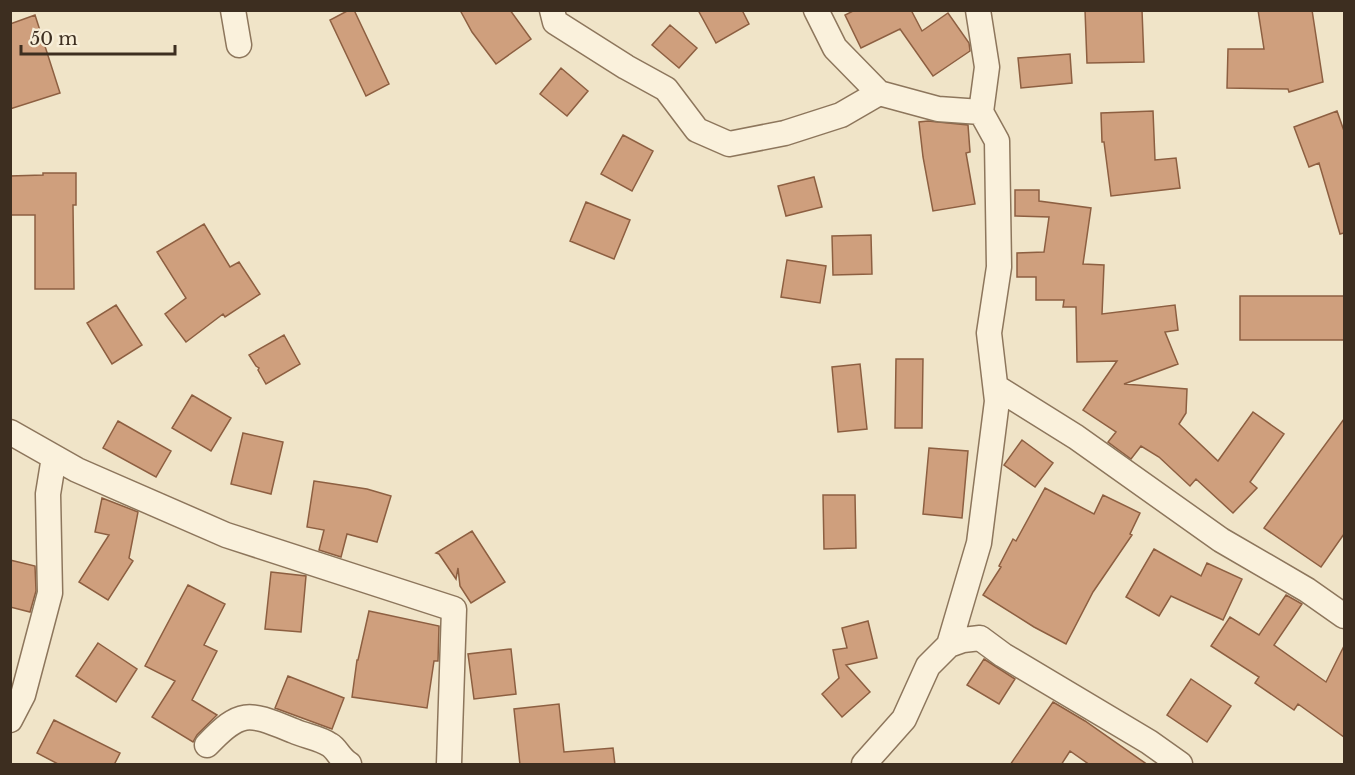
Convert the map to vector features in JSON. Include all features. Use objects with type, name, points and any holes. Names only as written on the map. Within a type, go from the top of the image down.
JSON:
[{"type":"street","points":[[233,10],[239,45]]},
{"type":"street","points":[[552,10],[555,22],[626,68],[666,89],[697,130],[729,144],[785,133],[841,115],[879,93]]},
{"type":"street","points":[[816,10],[835,48],[879,93],[938,109],[981,112]]},
{"type":"street","points":[[949,645],[979,543],[997,401],[989,333],[999,267],[997,141],[981,112],[987,67],[978,10]]},
{"type":"street","points":[[996,387],[1076,438],[1221,540],[1307,590],[1344,616]]},
{"type":"street","points":[[10,432],[77,470],[226,535],[454,609],[449,765]]},
{"type":"street","points":[[10,720],[23,695],[50,593],[48,494],[54,457]]},
{"type":"street","points":[[864,765],[904,719],[928,666],[949,645],[963,639],[980,639],[1003,656],[1149,742],[1180,765]]},
{"type":"street","points":[[207,745],[226,725],[241,718],[263,718],[331,745],[340,759],[349,765]]},
{"type":"building","points":[[349,10],[354,10],[389,84],[366,96],[330,20]]},
{"type":"building","points":[[460,10],[510,10],[531,39],[496,64],[472,32]]},
{"type":"building","points":[[698,10],[742,10],[749,24],[716,43]]},
{"type":"building","points":[[855,10],[911,10],[922,31],[948,13],[969,43],[970,51],[933,76],[900,29],[861,48],[845,15]]},
{"type":"building","points":[[1085,10],[1142,10],[1144,62],[1087,63]]},
{"type":"building","points":[[1258,10],[1312,10],[1323,82],[1289,92],[1288,89],[1227,88],[1228,49],[1264,49]]},
{"type":"building","points":[[35,15],[60,93],[10,109],[10,24]]},
{"type":"building","points":[[670,25],[697,48],[679,68],[652,45]]},
{"type":"building","points":[[1070,54],[1072,83],[1021,88],[1018,58]]},
{"type":"building","points":[[561,68],[588,91],[567,116],[540,94]]},
{"type":"building","points":[[1153,111],[1155,160],[1176,158],[1180,188],[1111,196],[1104,142],[1102,142],[1101,113]]},
{"type":"building","points":[[1337,111],[1344,131],[1344,233],[1340,234],[1319,163],[1309,167],[1294,127]]},
{"type":"building","points":[[919,122],[968,125],[970,152],[966,153],[975,204],[933,211]]},
{"type":"building","points":[[623,135],[653,151],[632,191],[601,174]]},
{"type":"building","points":[[43,173],[76,173],[76,205],[73,205],[74,289],[35,289],[35,215],[10,215],[10,176],[43,175]]},
{"type":"building","points":[[814,177],[822,207],[786,216],[778,186]]},
{"type":"building","points":[[1015,190],[1039,190],[1039,201],[1091,208],[1083,264],[1104,265],[1102,314],[1175,305],[1178,330],[1165,332],[1178,364],[1124,384],[1187,389],[1186,413],[1179,424],[1218,461],[1253,412],[1284,434],[1250,482],[1257,488],[1233,513],[1196,479],[1190,486],[1159,457],[1141,446],[1131,459],[1108,442],[1116,432],[1083,410],[1117,361],[1077,362],[1076,307],[1063,307],[1064,300],[1036,300],[1036,277],[1017,277],[1017,253],[1044,252],[1049,217],[1015,216]]},
{"type":"building","points":[[586,202],[630,220],[614,259],[570,241]]},
{"type":"building","points":[[204,224],[230,267],[239,262],[260,294],[225,317],[223,314],[186,342],[165,314],[186,298],[157,252]]},
{"type":"building","points":[[871,235],[872,274],[833,275],[832,236]]},
{"type":"building","points":[[787,260],[826,266],[820,303],[781,297]]},
{"type":"building","points":[[1240,296],[1344,296],[1344,340],[1240,340]]},
{"type":"building","points":[[116,305],[142,345],[112,364],[87,323]]},
{"type":"building","points":[[284,335],[300,364],[266,384],[259,368],[249,355]]},
{"type":"building","points":[[896,359],[923,359],[922,428],[895,428]]},
{"type":"building","points":[[860,364],[867,429],[838,432],[832,367]]},
{"type":"building","points":[[192,395],[231,418],[211,451],[172,428]]},
{"type":"building","points":[[1344,419],[1344,534],[1321,567],[1264,528]]},
{"type":"building","points":[[118,421],[171,451],[156,477],[103,448]]},
{"type":"building","points":[[243,433],[283,442],[271,494],[231,484]]},
{"type":"building","points":[[1022,440],[1053,463],[1035,487],[1004,465]]},
{"type":"building","points":[[929,448],[968,451],[962,518],[923,514]]},
{"type":"building","points":[[314,481],[367,489],[391,496],[377,542],[347,534],[341,557],[319,550],[324,530],[307,527]]},
{"type":"building","points":[[1045,488],[1094,514],[1103,495],[1140,513],[1130,534],[1132,535],[1093,592],[1066,644],[983,595],[1001,567],[999,566],[1013,539],[1016,541]]},
{"type":"building","points":[[823,495],[855,495],[856,548],[824,549]]},
{"type":"building","points":[[102,498],[138,512],[129,558],[133,561],[108,600],[79,582],[109,535],[95,532]]},
{"type":"building","points":[[472,531],[505,582],[471,603],[460,586],[458,568],[456,579],[436,553]]},
{"type":"building","points":[[1154,549],[1201,576],[1207,563],[1242,579],[1223,620],[1171,596],[1159,616],[1126,597]]},
{"type":"building","points":[[10,560],[35,566],[36,591],[30,612],[10,607]]},
{"type":"building","points":[[271,572],[306,576],[301,632],[265,629]]},
{"type":"building","points":[[188,585],[225,604],[204,645],[217,651],[192,700],[217,715],[193,742],[152,717],[175,681],[145,666]]},
{"type":"building","points":[[1286,595],[1302,604],[1274,645],[1326,682],[1344,646],[1344,737],[1298,704],[1294,710],[1255,683],[1259,677],[1211,646],[1230,617],[1259,635]]},
{"type":"building","points":[[369,611],[439,626],[438,661],[434,661],[427,708],[352,697],[357,660]]},
{"type":"building","points":[[868,621],[877,658],[846,665],[870,692],[842,717],[822,694],[839,678],[833,650],[847,648],[842,628]]},
{"type":"building","points":[[98,643],[137,669],[116,702],[76,676]]},
{"type":"building","points":[[511,649],[516,694],[474,699],[468,654]]},
{"type":"building","points":[[984,659],[1015,679],[999,704],[967,685]]},
{"type":"building","points":[[288,676],[344,698],[332,729],[275,708]]},
{"type":"building","points":[[1191,679],[1231,706],[1207,742],[1167,715]]},
{"type":"building","points":[[1053,702],[1085,721],[1148,765],[1090,765],[1070,751],[1061,765],[1010,765]]},
{"type":"building","points":[[559,704],[564,752],[613,748],[615,765],[520,765],[514,709]]},
{"type":"building","points":[[54,720],[120,753],[114,765],[60,765],[37,753]]}]
